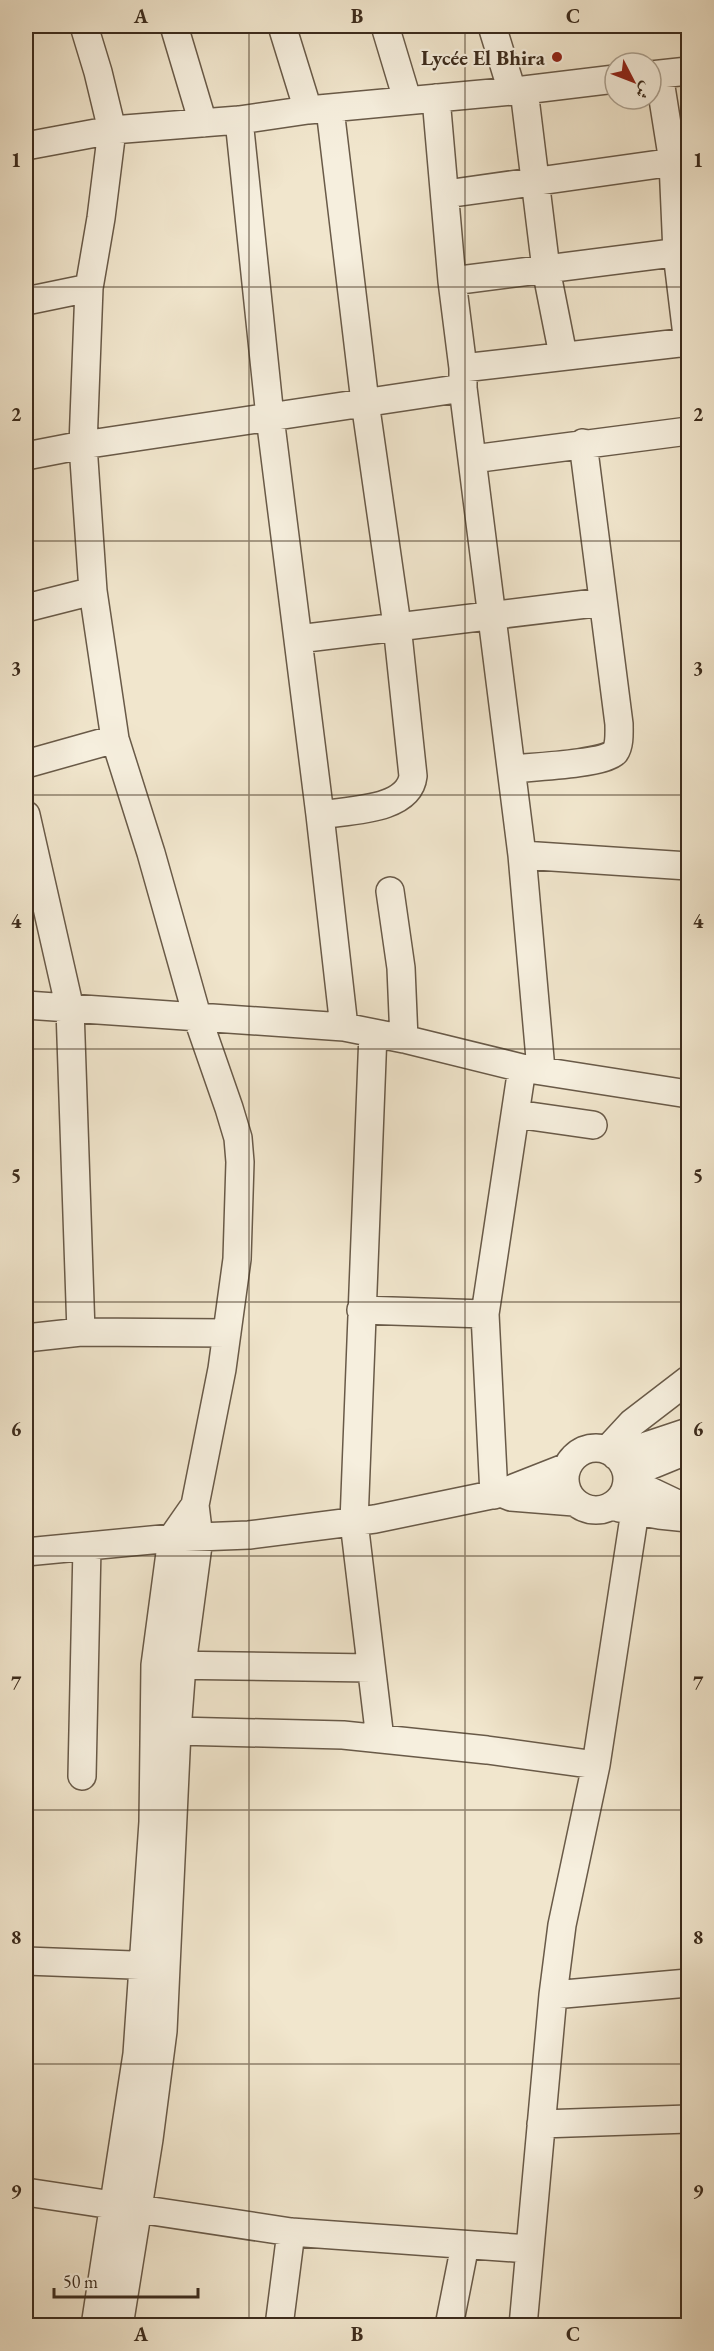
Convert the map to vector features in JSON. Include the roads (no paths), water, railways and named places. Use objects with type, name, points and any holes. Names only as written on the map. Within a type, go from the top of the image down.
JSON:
[{"type":"street","points":[[84,26],[112,130],[89,288],[83,446],[93,591],[115,739],[151,853],[197,1016],[238,1138],[240,1162],[237,1259],[222,1369],[195,1505],[199,1538],[182,1665],[154,1966]]},
{"type":"street","points":[[174,26],[203,123]]},
{"type":"street","points":[[282,26],[319,109],[397,625],[413,766],[410,789],[390,803],[320,815]]},
{"type":"street","points":[[385,26],[407,99]]},
{"type":"street","points":[[492,26],[518,91],[535,181],[546,269],[563,355]]},
{"type":"street","points":[[663,73],[688,71]]},
{"type":"street","points":[[26,146],[112,130],[239,120],[407,99],[518,91],[603,80]]},
{"type":"street","points":[[436,98],[463,378],[490,615],[522,855],[531,1069],[516,1114],[484,1314],[498,1494]]},
{"type":"street","points":[[26,456],[365,402],[563,355],[688,342],[681,161],[663,101]]},
{"type":"street","points":[[239,120],[270,417],[344,1028]]},
{"type":"street","points":[[446,194],[681,161]]},
{"type":"street","points":[[452,281],[683,252]]},
{"type":"street","points":[[26,301],[89,288]]},
{"type":"street","points":[[473,459],[688,431]]},
{"type":"street","points":[[512,770],[595,761],[611,755],[616,750],[619,724],[583,443]]},
{"type":"street","points":[[26,608],[93,591]]},
{"type":"street","points":[[298,639],[397,625],[603,602]]},
{"type":"street","points":[[26,764],[115,739]]},
{"type":"street","points":[[26,815],[70,1009],[81,1332]]},
{"type":"street","points":[[522,855],[688,866]]},
{"type":"street","points":[[390,891],[401,968],[404,1039]]},
{"type":"street","points":[[26,1005],[344,1028],[404,1039],[531,1069],[688,1094]]},
{"type":"street","points":[[373,1033],[354,1522],[380,1739]]},
{"type":"street","points":[[516,1114],[593,1125]]},
{"type":"street","points":[[361,1310],[484,1314]]},
{"type":"street","points":[[26,1338],[81,1332],[227,1333]]},
{"type":"street","points":[[523,2325],[553,1995],[562,1924],[596,1765],[624,1508],[620,1465],[632,1422],[688,1380]]},
{"type":"street","points":[[620,1465],[688,1432]]},
{"type":"street","points":[[688,1509],[591,1448],[573,1458],[567,1467],[566,1488],[574,1502],[583,1508],[593,1510],[624,1508],[688,1518]]},
{"type":"street","points":[[620,1465],[688,1450]]},
{"type":"street","points":[[26,1552],[172,1538],[281,1532],[354,1522],[498,1494],[567,1467]]},
{"type":"street","points":[[498,1494],[574,1502]]},
{"type":"street","points":[[95,2325],[126,2209],[163,2031],[154,1966],[155,1665],[172,1538],[195,1505]]},
{"type":"street","points":[[82,1776],[87,1547]]},
{"type":"street","points":[[155,1665],[371,1668]]},
{"type":"street","points":[[177,1731],[343,1735],[487,1750],[596,1765]]},
{"type":"street","points":[[26,1961],[154,1966]]},
{"type":"street","points":[[553,1995],[688,1983]]},
{"type":"street","points":[[541,2124],[688,2119]]},
{"type":"street","points":[[26,2192],[126,2209],[291,2232],[529,2249]]},
{"type":"street","points":[[119,2325],[126,2209]]},
{"type":"street","points":[[279,2325],[291,2232]]},
{"type":"street","points":[[449,2325],[465,2245]]},
{"type":"place","name":"Lycée El Bhira","points":[[557,57]]}]
